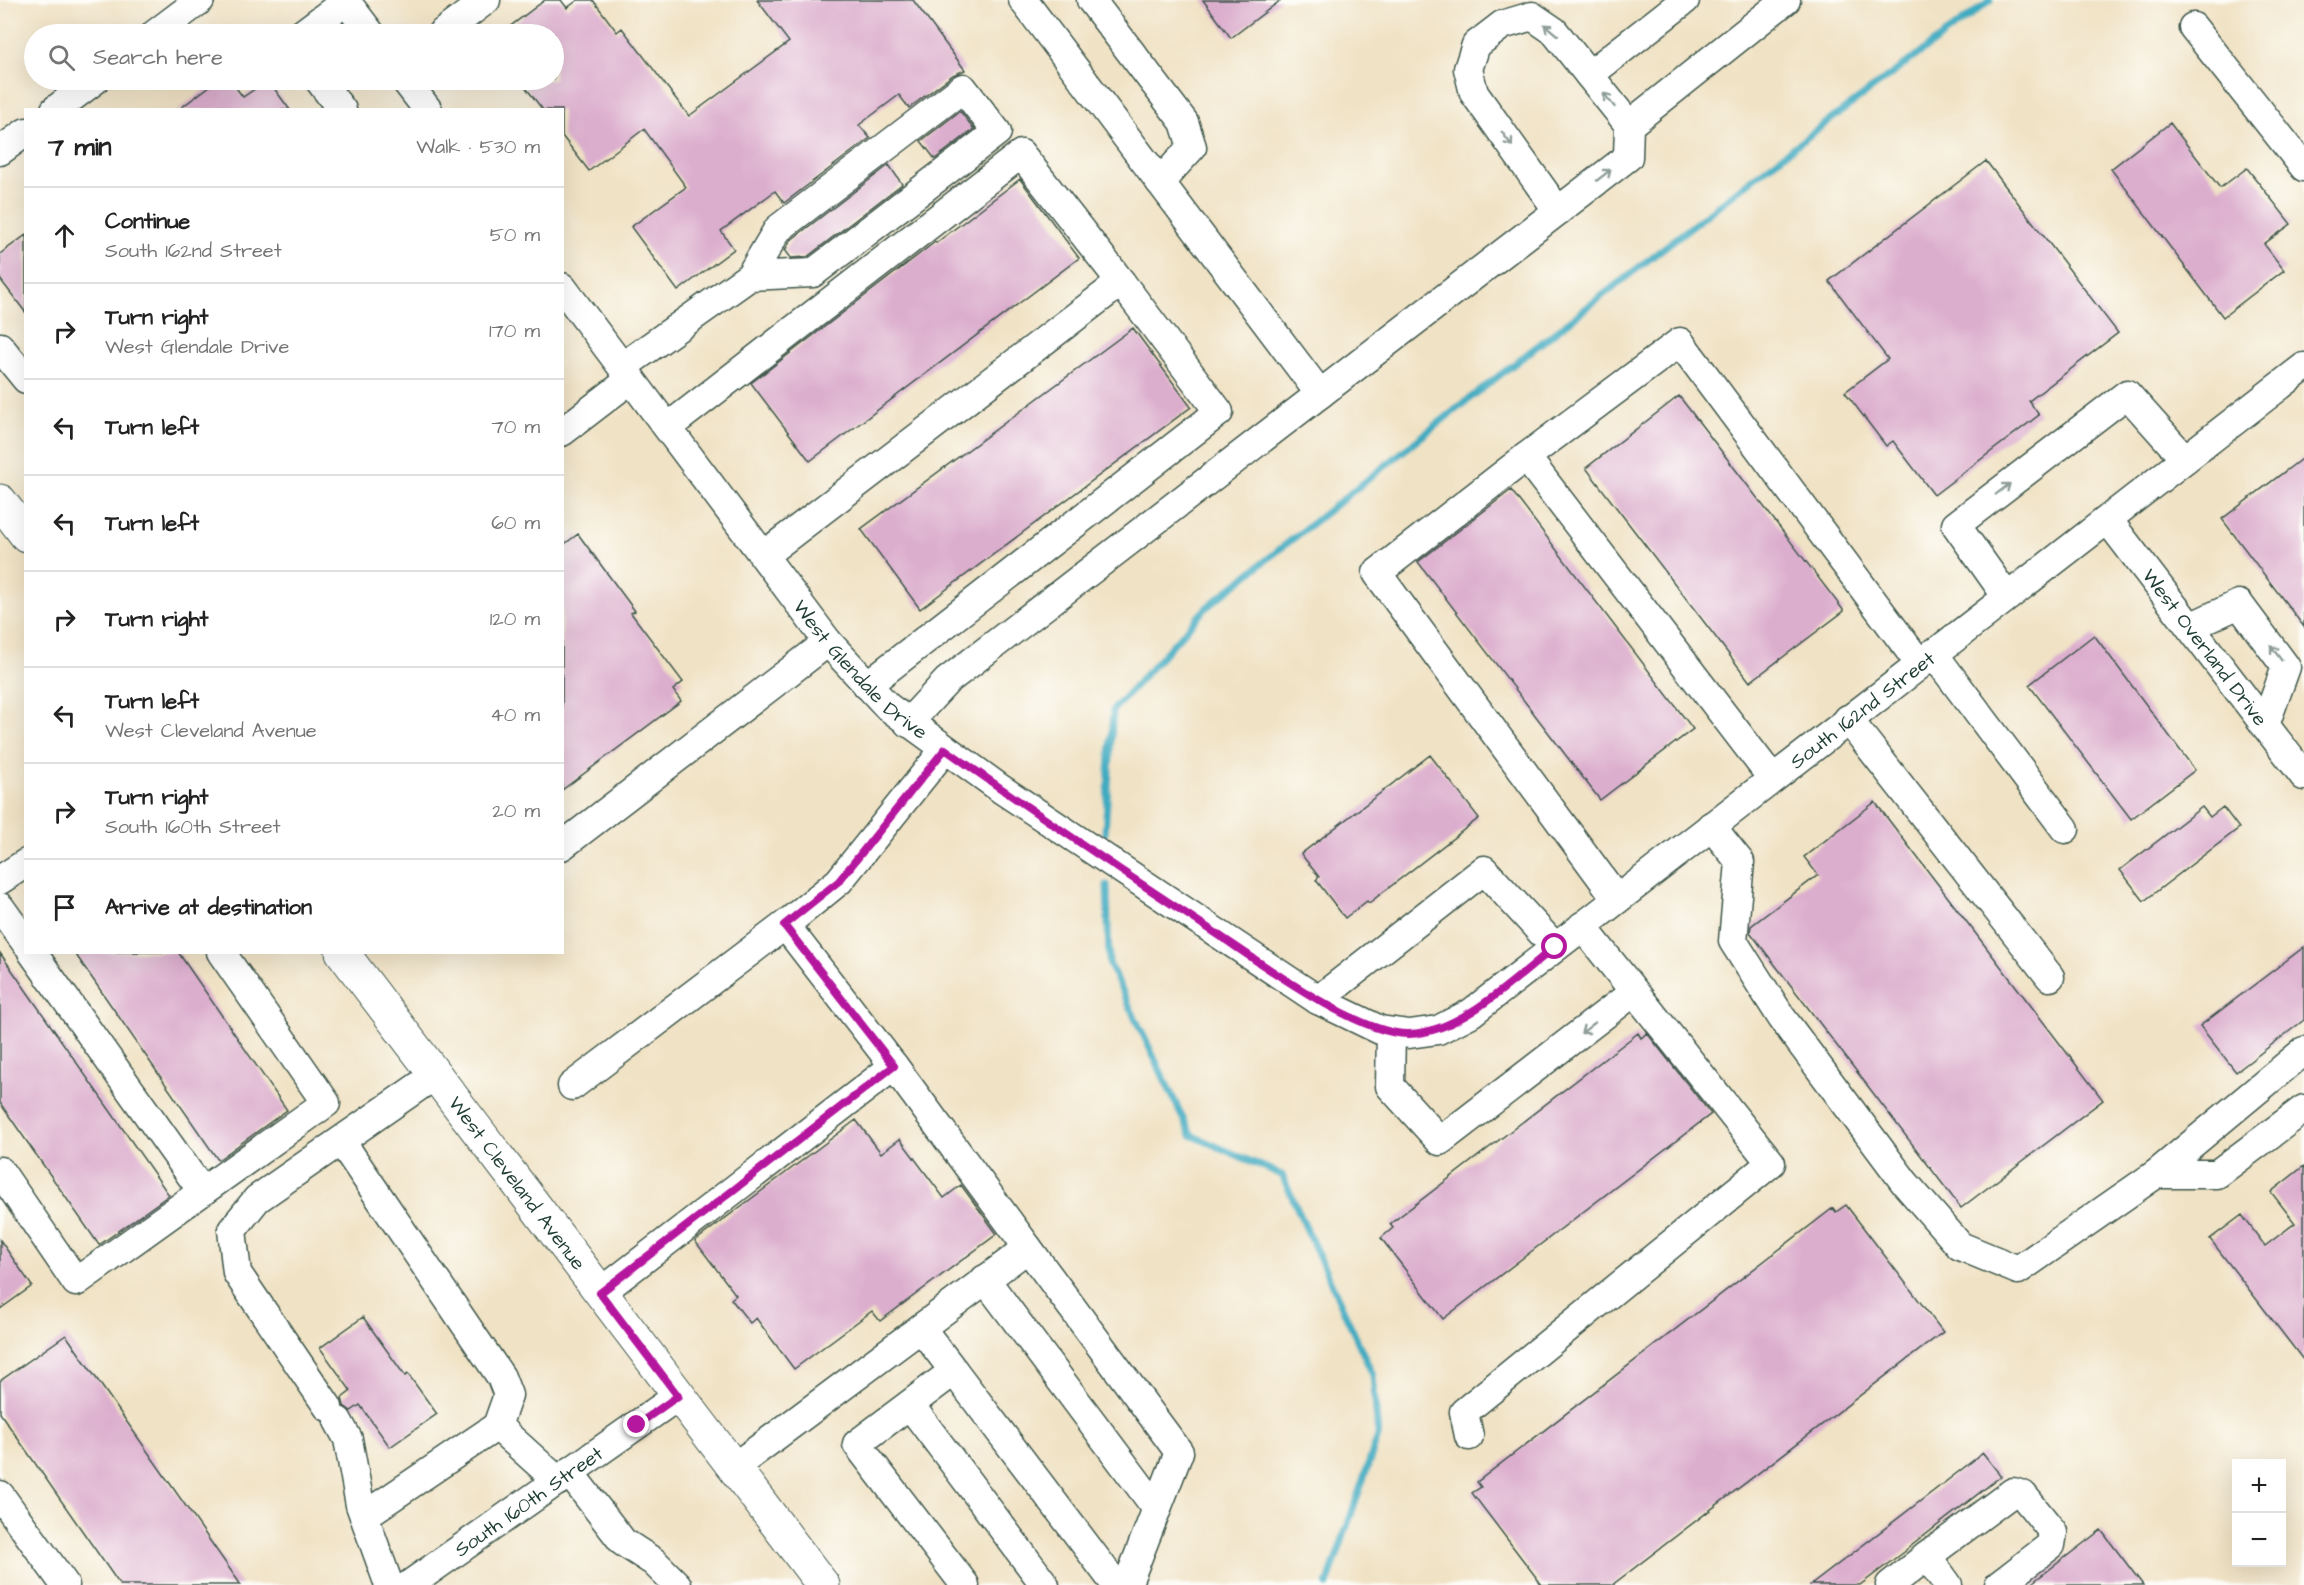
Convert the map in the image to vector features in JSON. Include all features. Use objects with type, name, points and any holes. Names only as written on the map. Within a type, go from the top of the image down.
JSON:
[{"type":"main road","points":[[0,501],[24,532]]},
{"type":"main road","name":"West Cleveland Avenue","points":[[344,954],[823,1585]]},
{"type":"street","points":[[168,24],[200,0]]},
{"type":"street","points":[[454,24],[486,0]]},
{"type":"street","points":[[1023,0],[1320,394]]},
{"type":"street","points":[[1091,0],[1184,122],[1192,147],[1160,182]]},
{"type":"street","points":[[1589,75],[1685,0]]},
{"type":"street","points":[[1629,126],[1786,0]]},
{"type":"street","points":[[325,24],[358,10]]},
{"type":"street","points":[[908,723],[948,681],[1530,234],[1628,157],[1629,126],[1554,31],[1532,16],[1502,25],[1476,45],[1468,69],[1474,93],[1558,211]]},
{"type":"street","points":[[2193,27],[2304,166]]},
{"type":"street","points":[[564,430],[627,373],[750,276],[778,229],[963,88],[997,132],[813,273],[750,276]]},
{"type":"street","points":[[58,108],[82,90]]},
{"type":"street","points":[[327,90],[340,108]]},
{"type":"street","points":[[413,90],[426,108]]},
{"type":"street","points":[[668,427],[1021,154],[1121,282],[1218,412],[867,685]]},
{"type":"street","points":[[764,555],[1121,282]]},
{"type":"street","name":"West Glendale Drive","points":[[564,290],[828,642],[888,707],[945,749],[1149,889],[1318,1000],[1380,1030],[1400,1033]]},
{"type":"street","points":[[1617,899],[1377,573],[1526,457],[1680,342],[1926,658],[2065,829]]},
{"type":"street","points":[[0,346],[24,376]]},
{"type":"street","name":"South 162nd Street","points":[[1400,1033],[1438,1030],[1459,1020],[2304,367]]},
{"type":"street","points":[[2007,597],[1956,525],[2127,394],[2185,459]]},
{"type":"street","points":[[1526,457],[1773,778]]},
{"type":"street","name":"West Overland Drive","points":[[2108,520],[2304,776]]},
{"type":"street","points":[[2190,627],[2239,604],[2286,667],[2265,724]]},
{"type":"street","points":[[564,844],[828,642]]},
{"type":"street","points":[[1848,719],[2050,977]]},
{"type":"street","points":[[572,1086],[839,881],[945,749]]},
{"type":"street","points":[[1711,826],[1740,862],[1733,941],[1782,1018],[1898,1174],[1960,1246],[2018,1270],[2156,1174],[2304,1051]]},
{"type":"street","points":[[0,880],[24,863]]},
{"type":"street","points":[[1318,1000],[1484,870],[1555,947]]},
{"type":"street","points":[[0,907],[24,940]]},
{"type":"street","points":[[784,925],[894,1066],[1179,1452],[1127,1585]]},
{"type":"street","points":[[1469,1436],[1464,1412],[1771,1163],[1582,926]]},
{"type":"street","points":[[33,954],[202,1191]]},
{"type":"street","points":[[0,1171],[75,1282],[326,1103],[222,954]]},
{"type":"street","points":[[1400,1033],[1390,1086],[1440,1141],[1634,992]]},
{"type":"street","points":[[600,1293],[894,1066]]},
{"type":"street","points":[[389,1585],[360,1505],[348,1439],[237,1272],[232,1230],[258,1199],[435,1075]]},
{"type":"street","points":[[2156,1174],[2217,1174],[2304,1109]]},
{"type":"street","points":[[341,1141],[501,1377],[508,1395],[497,1426],[364,1516]]},
{"type":"street","points":[[733,1468],[1028,1248]]},
{"type":"street","points":[[985,1279],[1157,1509]]},
{"type":"street","points":[[921,1328],[1116,1585]]},
{"type":"street","points":[[954,1371],[857,1444],[965,1585]]},
{"type":"street","name":"South 160th Street","points":[[409,1585],[678,1396]]},
{"type":"street","points":[[910,1405],[1045,1585]]},
{"type":"street","points":[[497,1426],[563,1477],[623,1542],[654,1562],[677,1585]]},
{"type":"street","points":[[1890,1585],[2013,1492],[2023,1494],[2053,1532],[2051,1545],[1999,1585]]},
{"type":"street","points":[[0,1495],[65,1585]]},
{"type":"street","points":[[1927,1556],[1948,1585]]},
{"type":"building","points":[[545,0],[561,0],[567,8],[578,0],[593,0],[617,32],[622,28],[689,116],[789,42],[757,0],[913,0],[965,70],[953,75],[909,108],[899,95],[859,125],[870,138],[784,203],[775,191],[721,231],[734,249],[678,291],[631,227],[686,187],[644,129],[589,171],[564,139],[564,108],[541,108],[528,90],[564,90],[564,24],[513,24]]},
{"type":"building","points":[[1203,0],[1281,0],[1231,38]]},
{"type":"building","points":[[205,90],[238,90],[243,97],[253,90],[275,90],[289,108],[181,108]]},
{"type":"building","points":[[960,111],[974,129],[935,159],[921,141]]},
{"type":"building","points":[[2170,123],[2220,188],[2247,168],[2291,224],[2264,244],[2284,270],[2223,317],[2111,169]]},
{"type":"building","points":[[1986,161],[2118,333],[2029,401],[2039,415],[1934,495],[1893,441],[1886,446],[1845,392],[1888,359],[1829,281]]},
{"type":"building","points":[[889,165],[902,184],[807,257],[791,258],[785,250],[791,240]]},
{"type":"building","points":[[1020,179],[1079,258],[810,461],[751,383]]},
{"type":"building","points":[[24,236],[24,310],[0,279],[0,254]]},
{"type":"building","points":[[1133,328],[1191,407],[920,609],[861,529]]},
{"type":"building","points":[[1679,396],[1844,611],[1750,682],[1586,468]]},
{"type":"building","points":[[2304,457],[2304,627],[2222,519]]},
{"type":"building","points":[[1511,490],[1693,729],[1600,800],[1418,562]]},
{"type":"building","points":[[578,534],[635,611],[631,613],[683,682],[673,690],[681,701],[564,789],[564,544]]},
{"type":"building","points":[[2094,635],[2195,770],[2131,819],[2029,685]]},
{"type":"building","points":[[1430,755],[1479,818],[1369,903],[1367,901],[1345,918],[1316,880],[1319,877],[1301,854]]},
{"type":"building","points":[[1875,802],[2103,1100],[1961,1208],[1750,932],[1751,926],[1818,875],[1804,857]]},
{"type":"building","points":[[2202,807],[2210,817],[2223,807],[2239,828],[2144,901],[2120,870]]},
{"type":"building","points":[[2304,947],[2304,1020],[2236,1072],[2200,1026]]},
{"type":"building","points":[[0,953],[169,1195],[99,1245],[0,1103]]},
{"type":"building","points":[[75,954],[179,954],[287,1110],[218,1160]]},
{"type":"building","points":[[1638,1033],[1641,1038],[1647,1033],[1711,1114],[1443,1319],[1381,1238],[1393,1228],[1390,1224]]},
{"type":"building","points":[[856,1120],[881,1153],[900,1139],[944,1198],[961,1185],[997,1234],[880,1321],[872,1311],[794,1369],[756,1318],[750,1323],[731,1299],[736,1295],[695,1241]]},
{"type":"building","points":[[2304,1166],[2304,1361],[2210,1239],[2242,1215],[2265,1246],[2295,1223],[2271,1192]]},
{"type":"building","points":[[1846,1205],[1943,1332],[1612,1585],[1542,1585],[1472,1493],[1481,1487],[1477,1482],[1833,1208],[1836,1212]]},
{"type":"building","points":[[0,1240],[32,1286],[0,1309]]},
{"type":"building","points":[[363,1317],[405,1376],[408,1374],[437,1414],[390,1447],[360,1405],[351,1411],[344,1406],[342,1398],[351,1391],[320,1348]]},
{"type":"building","points":[[66,1335],[241,1585],[120,1585],[0,1413],[0,1381]]},
{"type":"building","points":[[1983,1453],[2001,1476],[1902,1553],[1860,1585],[1811,1585]]},
{"type":"building","points":[[2101,1530],[2143,1585],[2029,1585]]},
{"type":"waterway","points":[[1105,833],[1113,710],[1207,607],[1469,399],[1786,153],[1991,0]]},
{"type":"waterway","points":[[1107,885],[1109,963],[1191,1135],[1282,1175],[1373,1375],[1378,1436],[1327,1585]]},
{"type":"route","points":[[637,1425],[678,1396],[600,1293],[894,1066],[784,925],[839,881],[945,749],[1149,889],[1318,1000],[1380,1030],[1409,1034],[1438,1030],[1471,1013],[1555,947]]}]
